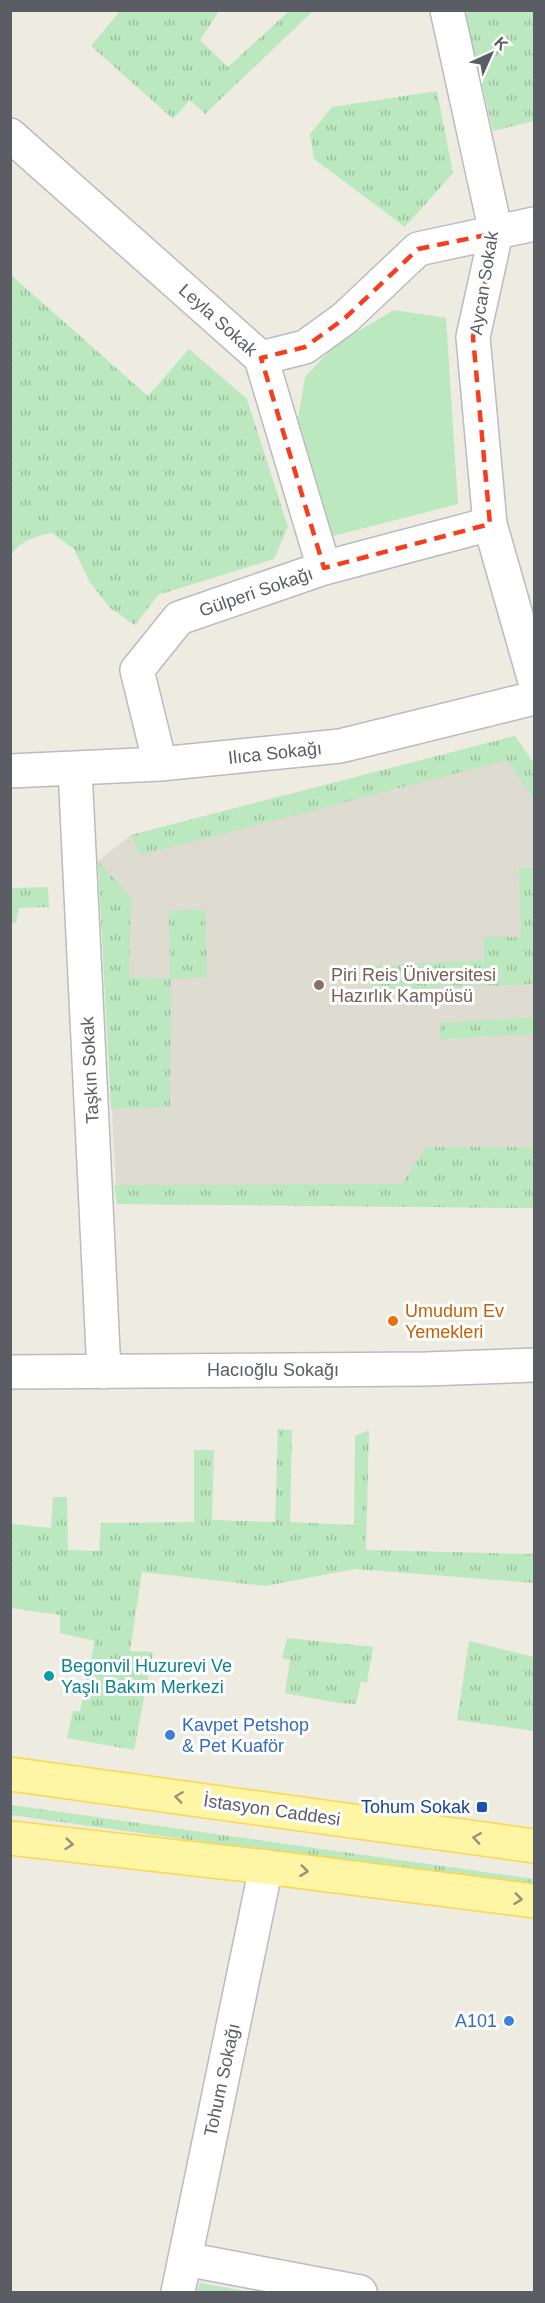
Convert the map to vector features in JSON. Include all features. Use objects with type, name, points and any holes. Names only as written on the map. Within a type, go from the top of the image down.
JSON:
[{"type":"main road","name":"İstasyon Caddesi","points":[[10,1774],[534,1846]]},
{"type":"main road","points":[[10,1838],[534,1901]]},
{"type":"street","name":"Aycan Sokak","points":[[447,10],[496,233],[473,337],[490,524],[534,678]]},
{"type":"street","name":"Leyla Sokak","points":[[10,135],[261,358],[324,568]]},
{"type":"street","points":[[261,358],[305,347],[345,318],[418,249],[534,224]]},
{"type":"street","name":"Gülperi Sokağı","points":[[160,764],[137,670],[179,618],[324,568],[490,524]]},
{"type":"street","name":"Ilıca Sokağı","points":[[10,771],[160,764],[340,746],[534,698]]},
{"type":"street","name":"Taşkın Sokak","points":[[75,769],[104,1372]]},
{"type":"street","name":"Hacıoğlu Sokağı","points":[[10,1372],[426,1369],[534,1365]]},
{"type":"street","name":"Tohum Sokağı","points":[[178,2292],[266,1867]]},
{"type":"street","points":[[185,2259],[360,2292]]},
{"type":"highlighted area","points":[[496,233],[473,337],[490,524],[324,568],[261,358],[305,347],[345,318],[418,249]]},
{"type":"shaded area","name":"Piri Reis Üniversitesi Hazırlık Kampüsü","points":[[515,736],[534,764],[534,1208],[117,1204],[98,861],[131,835]]},
{"type":"green space","points":[[120,11],[219,11],[200,40],[228,67],[289,11],[313,11],[205,114],[190,100],[173,119],[91,46]]},
{"type":"green space","points":[[469,11],[534,11],[534,121],[493,131],[466,16]]},
{"type":"green space","points":[[437,91],[453,173],[405,227],[314,159],[310,134],[332,107]]},
{"type":"green space","points":[[11,275],[148,396],[189,349],[247,399],[288,527],[274,559],[158,595],[135,625],[110,608],[89,581],[74,549],[52,533],[29,540],[11,555]]},
{"type":"green space","points":[[394,310],[446,318],[458,504],[333,536],[298,419],[305,377],[335,345]]},
{"type":"green space","points":[[515,736],[534,764],[534,799],[507,760],[141,855],[131,835]]},
{"type":"green space","points":[[98,861],[131,897],[129,977],[170,979],[169,911],[205,910],[207,977],[171,979],[170,1107],[111,1109]]},
{"type":"green space","points":[[519,867],[534,868],[534,984],[371,990],[373,966],[484,960],[484,937],[521,937]]},
{"type":"green space","points":[[48,887],[49,907],[19,908],[16,923],[11,923],[11,888]]},
{"type":"green space","points":[[534,1017],[534,1034],[440,1039],[440,1023]]},
{"type":"green space","points":[[426,1147],[534,1147],[534,1208],[117,1204],[114,1185],[402,1184]]},
{"type":"green space","points":[[278,1429],[292,1430],[290,1522],[354,1525],[355,1436],[369,1430],[366,1550],[534,1554],[534,1583],[355,1569],[265,1586],[142,1572],[130,1651],[153,1652],[134,1750],[67,1738],[73,1711],[80,1711],[95,1641],[60,1633],[60,1615],[11,1608],[11,1524],[51,1528],[53,1497],[67,1497],[68,1550],[99,1551],[101,1523],[194,1522],[194,1450],[214,1450],[212,1520],[275,1522]]},
{"type":"green space","points":[[287,1638],[373,1647],[367,1683],[361,1681],[356,1704],[285,1693],[290,1660],[282,1658]]},
{"type":"green space","points":[[469,1641],[534,1657],[534,1731],[457,1720]]},
{"type":"green space","points":[[11,1805],[534,1879],[534,1888],[11,1815]]},
{"type":"green space","points":[[200,2283],[251,2292],[197,2292]]},
{"type":"place","name":"Piri Reis Üniversitesi Hazırlık Kampüsü","points":[[319,985]]},
{"type":"place","name":"Umudum Ev Yemekleri","points":[[393,1321]]},
{"type":"place","name":"Begonvil Huzurevi Ve Yaşlı Bakım Merkezi","points":[[49,1676]]},
{"type":"place","name":"Kavpet Petshop & Pet Kuaför","points":[[170,1735]]},
{"type":"place","name":"Tohum Sokak","points":[[482,1807]]},
{"type":"place","name":"A101","points":[[509,2021]]}]
